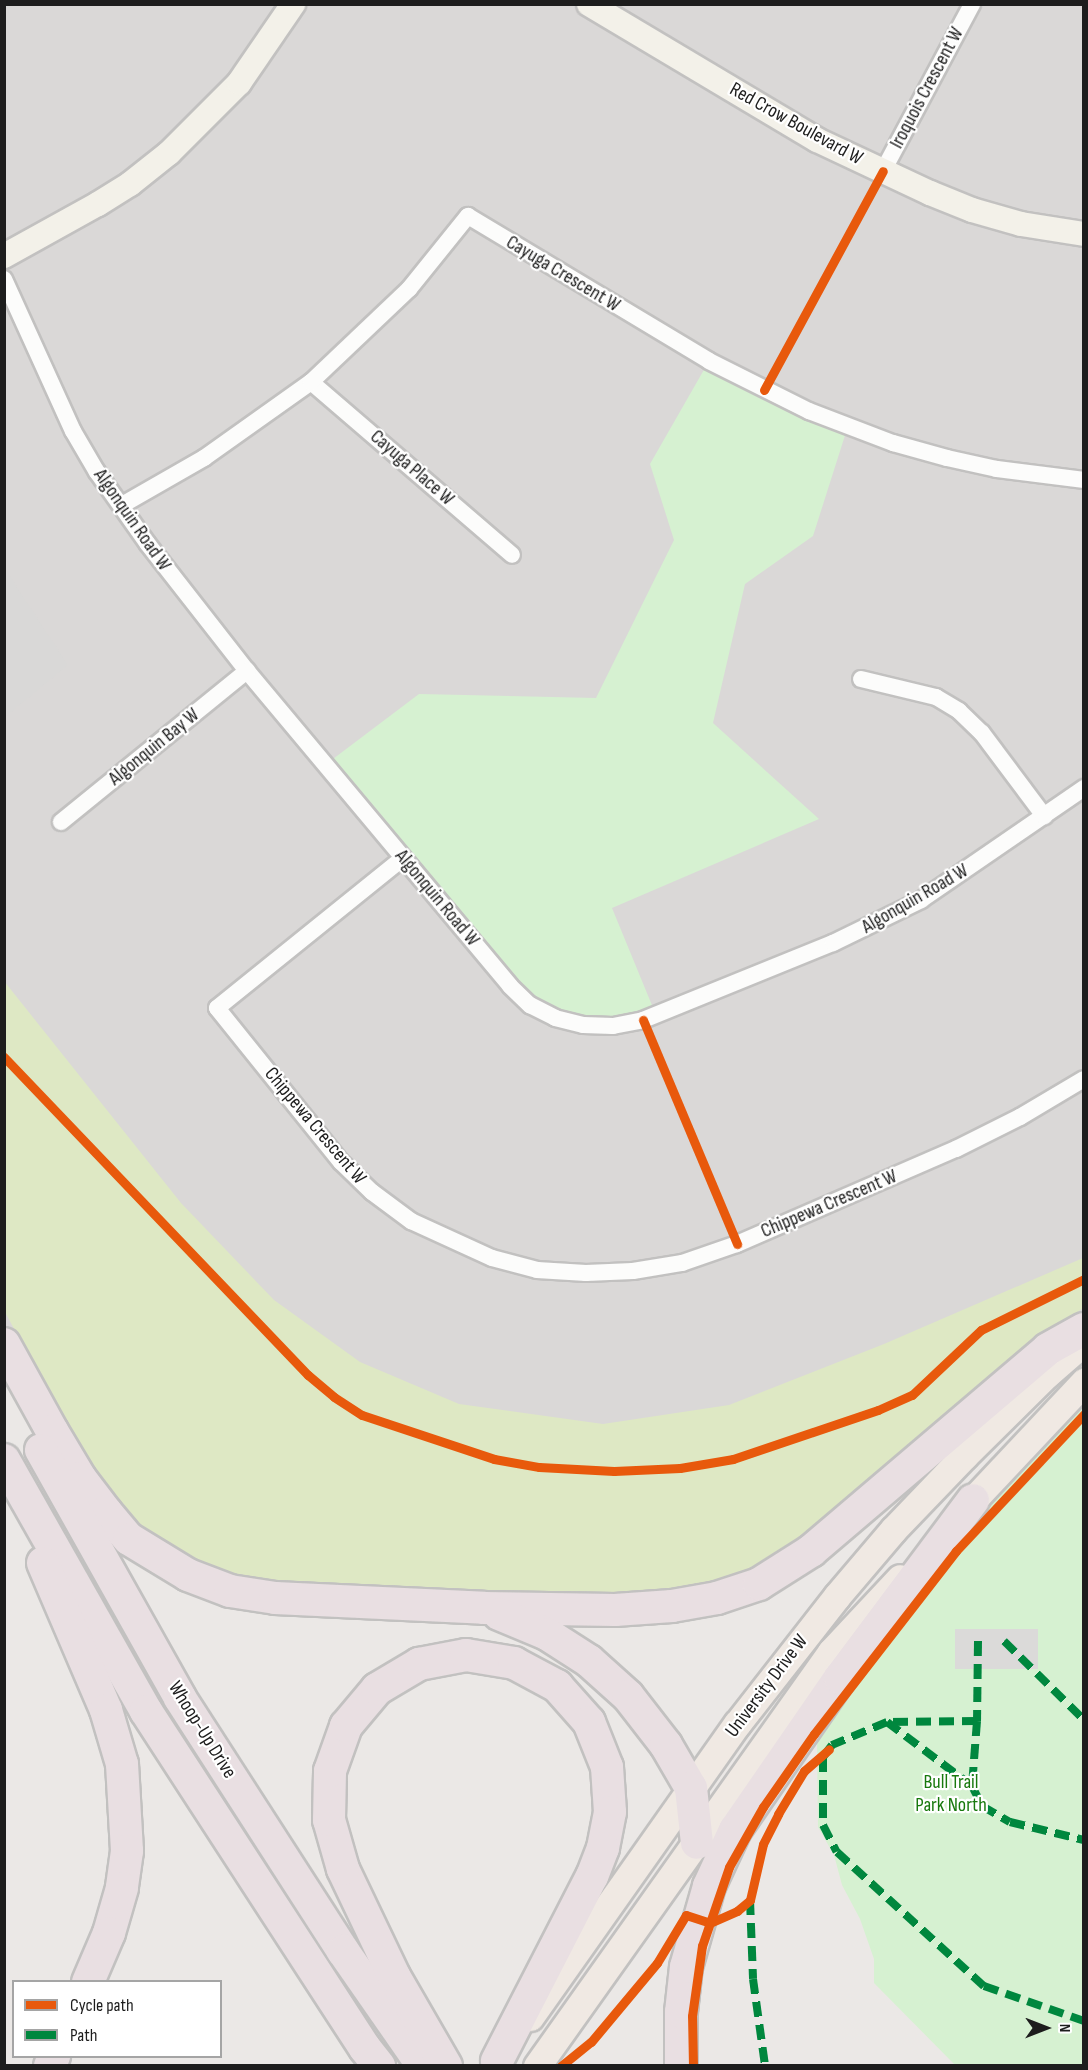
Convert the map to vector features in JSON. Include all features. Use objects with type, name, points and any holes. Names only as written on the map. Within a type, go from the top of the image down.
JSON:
[{"type":"highway","points":[[4,1344],[58,1441],[106,1512],[129,1539],[188,1575],[230,1591],[275,1598],[484,1608],[615,1610],[672,1606],[717,1598],[759,1584],[811,1551],[1048,1349],[1083,1329]]},
{"type":"highway","name":"Whoop-Up Drive","points":[[4,1379],[73,1512],[180,1698],[343,1951],[423,2066]]},
{"type":"highway","name":"Whoop-Up Drive","points":[[4,1460],[146,1711],[364,2048],[379,2066]]},
{"type":"highway","points":[[4,1474],[106,1710],[122,1764],[128,1851],[109,1933],[89,1980]]},
{"type":"highway","points":[[681,2066],[681,2012],[686,1967],[709,1886],[735,1830],[840,1678],[973,1500]]},
{"type":"highway","points":[[484,1608],[547,1634],[589,1661],[628,1696],[666,1745],[691,1788],[697,1843]]},
{"type":"highway","points":[[446,2066],[394,1976],[343,1869],[329,1820],[330,1772],[346,1726],[377,1689],[419,1664],[466,1655],[514,1663],[556,1686],[589,1722],[607,1767],[610,1812],[600,1857],[495,2063]]},
{"type":"main road","name":"University Drive W","points":[[495,2063],[596,1928],[691,1788],[795,1648],[893,1530],[964,1456],[1083,1342]]},
{"type":"main road","name":"University Drive W","points":[[537,2066],[831,1652],[1083,1382]]},
{"type":"street","points":[[4,256],[98,204],[130,184],[170,153],[239,83],[293,4]]},
{"type":"street","name":"Red Crow Boulevard W","points":[[589,4],[817,140],[883,171],[972,210],[1021,224],[1083,234]]},
{"type":"street","name":"Iroquois Crescent W","points":[[883,171],[972,4]]},
{"type":"street","name":"Cayuga Crescent W","points":[[122,505],[204,458],[311,382],[409,289],[468,216],[709,361],[809,411],[893,443],[947,458],[997,469],[1083,480]]},
{"type":"street","name":"Algonquin Road W","points":[[4,279],[73,431],[97,472],[147,543],[247,671],[510,986],[530,1005],[555,1018],[583,1025],[613,1026],[643,1020],[878,923],[961,875],[1083,789]]},
{"type":"street","name":"Cayuga Place W","points":[[311,382],[513,555]]},
{"type":"street","name":"Algonquin Bay W","points":[[61,822],[247,671]]},
{"type":"street","points":[[861,679],[936,697],[959,711],[982,733],[1044,816]]},
{"type":"street","name":"Chippewa Crescent W","points":[[403,858],[217,1008],[341,1162],[372,1192],[411,1221],[492,1258],[537,1270],[586,1273],[633,1271],[682,1263],[737,1244],[956,1149],[1020,1117],[1083,1079]]},
{"type":"shaded area","points":[[5,5],[1083,5],[1083,1355],[615,1610],[157,1557],[5,1355]]},
{"type":"shaded area","points":[[5,569],[68,665],[4,717]]},
{"type":"shaded area","points":[[955,1629],[1038,1629],[1038,1669],[955,1669]]},
{"type":"green space","points":[[709,361],[848,426],[813,536],[745,584],[713,723],[819,819],[612,908],[656,1015],[613,1026],[530,1005],[325,765],[419,694],[596,698],[674,540],[650,464]]},
{"type":"green space","points":[[4,981],[181,1203],[274,1300],[360,1362],[459,1404],[603,1424],[729,1405],[884,1344],[1083,1258],[1083,1308],[1007,1362],[861,1497],[752,1574],[689,1592],[570,1597],[515,1591],[424,1592],[252,1582],[201,1567],[151,1539],[106,1488],[49,1394],[5,1312]]},
{"type":"green space","name":"Bull Trail Park North","points":[[1083,1403],[1083,2065],[955,2065],[874,1983],[874,1959],[860,1919],[842,1885],[834,1855],[818,1827],[817,1741],[917,1591],[1047,1435]]},
{"type":"marked path","points":[[978,1641],[977,1721],[972,1786],[982,1806],[1010,1822],[1084,1840]]},
{"type":"marked path","points":[[1004,1641],[1084,1720]]},
{"type":"marked path","points":[[977,1721],[887,1722],[832,1745],[823,1757],[823,1825],[837,1852],[984,1986],[1084,2021]]},
{"type":"marked path","points":[[887,1722],[972,1786]]},
{"type":"marked path","points":[[750,1900],[753,1979],[765,2066]]},
{"type":"cycle path","points":[[764,390],[883,171]]},
{"type":"cycle path","points":[[643,1020],[737,1244]]},
{"type":"cycle path","points":[[4,1057],[308,1375],[334,1397],[362,1415],[494,1459],[539,1467],[614,1471],[680,1468],[733,1459],[878,1410],[912,1395],[981,1330],[1084,1279]]},
{"type":"cycle path","points":[[693,2066],[692,2016],[702,1946],[729,1867],[763,1807],[814,1734],[956,1551],[1084,1414]]},
{"type":"cycle path","points":[[561,2066],[591,2042],[657,1963],[686,1915],[710,1923],[737,1911],[750,1900],[763,1844],[778,1814],[804,1771],[829,1749]]}]
